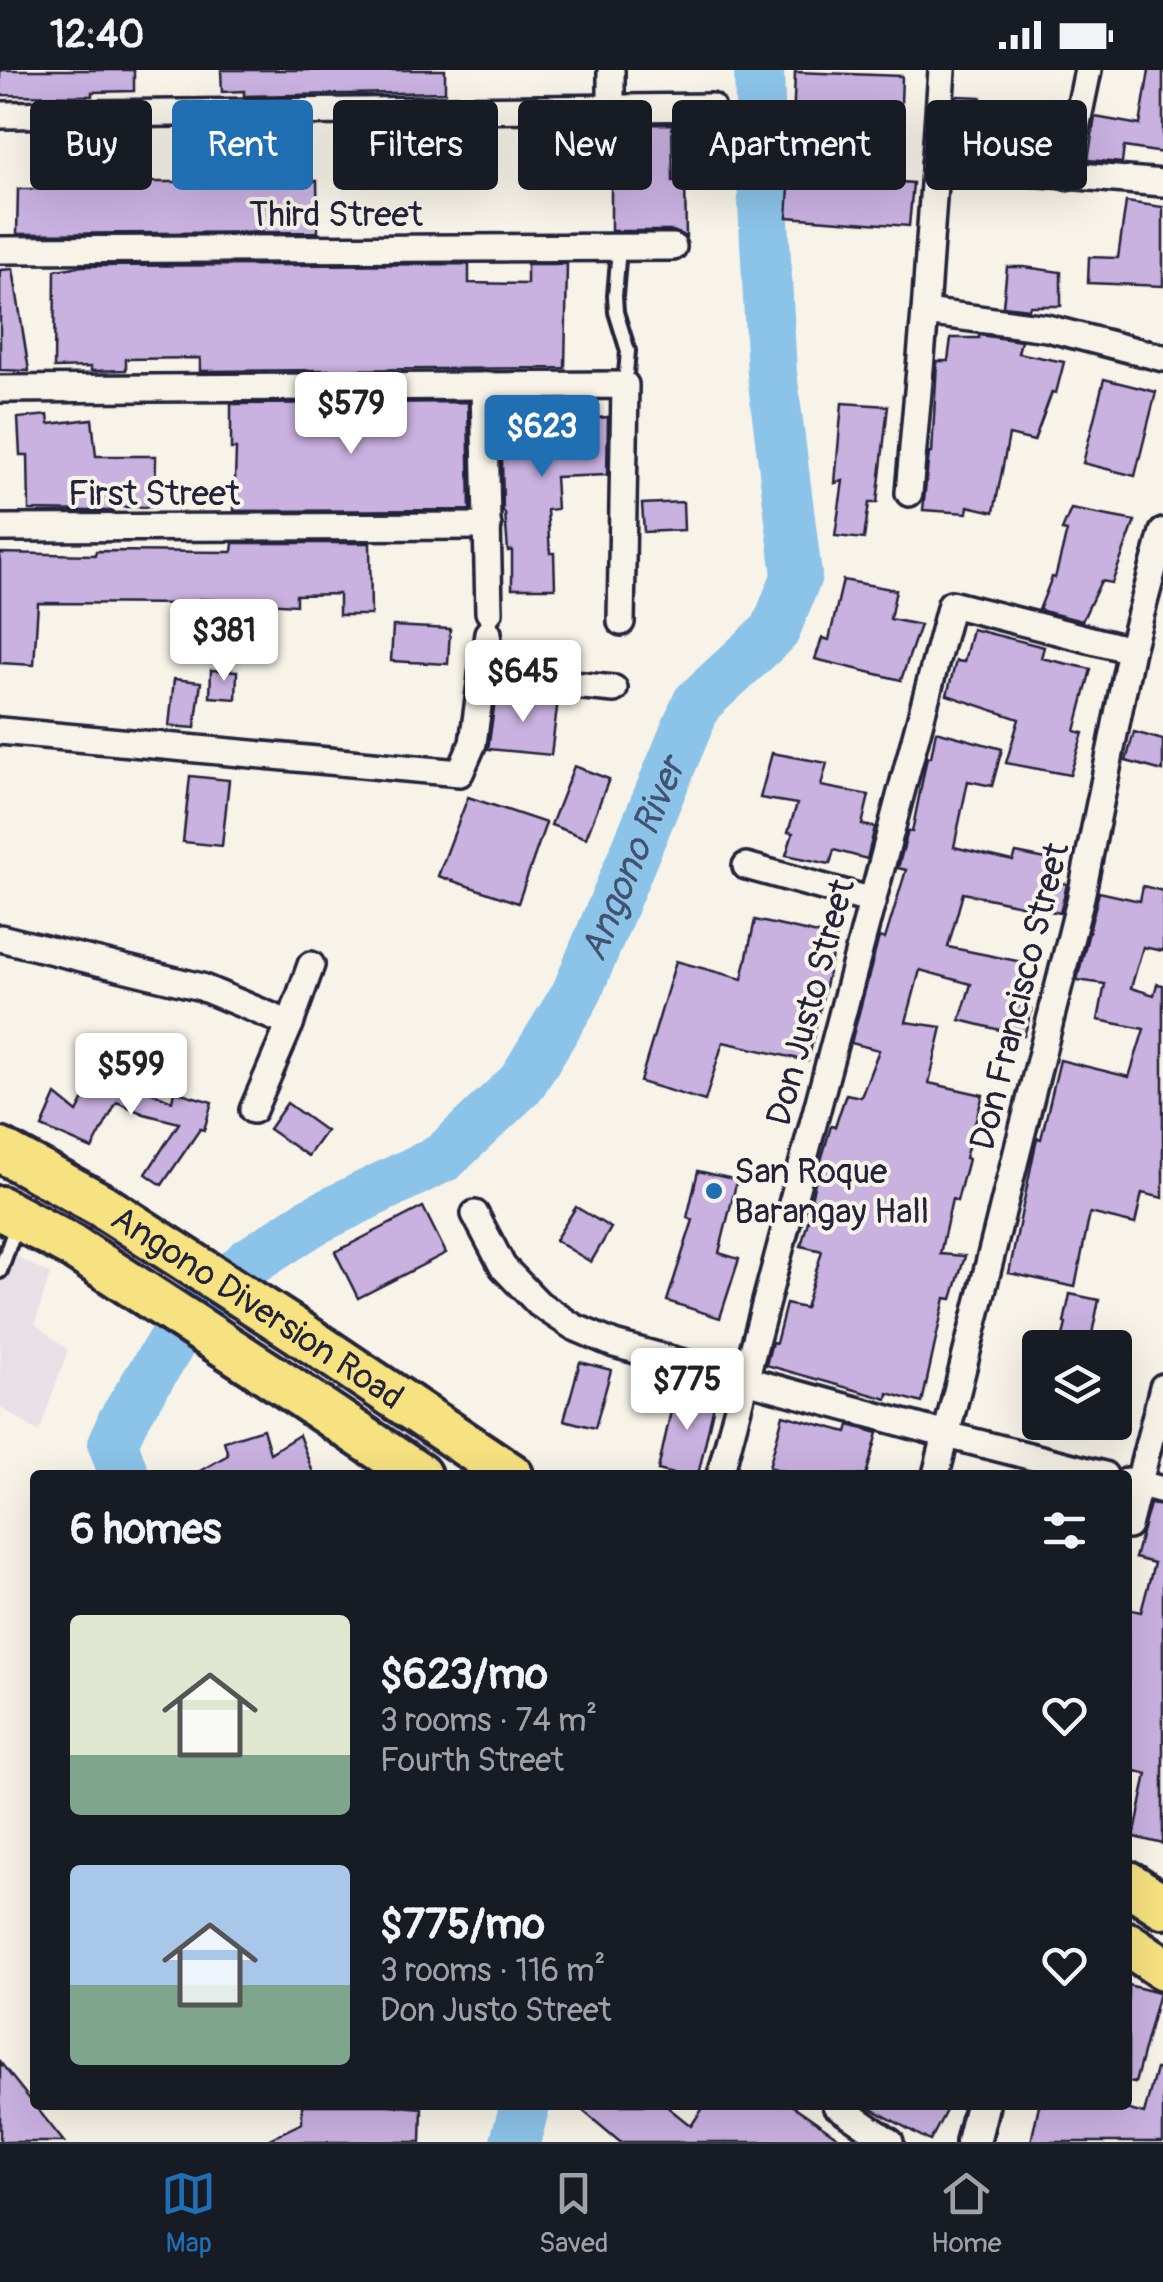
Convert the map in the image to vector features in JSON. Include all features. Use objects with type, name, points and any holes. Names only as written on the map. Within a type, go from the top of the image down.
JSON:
[{"type":"main road","name":"Angono Diversion Road","points":[[0,1150],[101,1205],[505,1470]]},
{"type":"main road","name":"Angono Diversion Road","points":[[10,1213],[73,1247],[412,1470]]},
{"type":"main road","points":[[1132,1886],[1163,1906]]},
{"type":"main road","points":[[1132,1947],[1163,1968]]},
{"type":"street","points":[[610,70],[610,100]]},
{"type":"street","points":[[940,100],[942,70]]},
{"type":"street","points":[[1082,100],[1088,70]]},
{"type":"street","points":[[0,115],[518,108]]},
{"type":"street","points":[[1087,177],[1163,182]]},
{"type":"street","points":[[909,492],[934,190]]},
{"type":"street","name":"Third Street","points":[[0,250],[672,247]]},
{"type":"street","points":[[925,312],[1047,328],[1163,358]]},
{"type":"street","points":[[0,389],[625,384],[621,622]]},
{"type":"street","points":[[0,731],[460,774],[472,743],[489,622],[484,386]]},
{"type":"street","name":"First Street","points":[[0,528],[488,526]]},
{"type":"street","name":"Don Francisco Street","points":[[937,1470],[1082,897],[1131,650],[1163,532]]},
{"type":"street","name":"Don Justo Street","points":[[721,1470],[952,604],[1131,650]]},
{"type":"street","points":[[482,676],[614,689]]},
{"type":"street","points":[[746,866],[874,901]]},
{"type":"street","points":[[0,938],[202,987],[290,1024]]},
{"type":"street","points":[[253,1110],[312,965]]},
{"type":"street","points":[[476,1214],[503,1266],[539,1304],[574,1327],[614,1344],[1084,1470]]},
{"type":"street","points":[[1132,1515],[1143,1485],[1163,1387]]},
{"type":"street","points":[[843,2110],[890,2142]]},
{"type":"street","points":[[973,2142],[981,2110]]},
{"type":"lane","points":[[619,248],[615,296],[628,351],[625,384]]},
{"type":"lane","points":[[0,1271],[10,1213]]},
{"type":"shaded area","points":[[0,1248],[50,1274],[35,1324],[68,1350],[39,1432],[0,1407]]},
{"type":"building","points":[[0,70],[134,70],[134,91],[92,92],[92,96],[0,95]]},
{"type":"building","points":[[221,70],[445,70],[445,92],[244,96],[244,91],[222,92]]},
{"type":"building","points":[[1149,70],[1163,70],[1163,153],[1124,147],[1122,163],[1088,160],[1095,117],[1140,125]]},
{"type":"building","points":[[795,72],[902,76],[901,100],[794,100]]},
{"type":"building","points":[[956,96],[981,97],[981,100],[956,100]]},
{"type":"building","points":[[652,124],[672,124],[672,190],[685,190],[686,237],[673,231],[611,231],[611,190],[652,190]]},
{"type":"building","points":[[313,181],[317,181],[318,232],[17,234],[18,189],[152,190],[152,182],[172,182],[172,190],[313,190]]},
{"type":"building","points":[[906,182],[913,183],[909,226],[787,217],[789,190],[906,190]]},
{"type":"building","points":[[1126,202],[1163,207],[1163,286],[1088,283],[1089,257],[1118,258]]},
{"type":"building","points":[[469,264],[469,283],[527,284],[527,264],[567,264],[565,368],[200,371],[200,358],[126,359],[126,370],[54,368],[55,270],[83,266]]},
{"type":"building","points":[[1007,267],[1061,272],[1061,306],[1003,306]]},
{"type":"building","points":[[13,269],[29,371],[0,370],[0,270]]},
{"type":"building","points":[[979,335],[1021,341],[1018,353],[1064,362],[1056,393],[1052,392],[1034,441],[1009,435],[994,512],[968,506],[967,513],[923,510],[932,453],[937,361],[948,361],[951,338]]},
{"type":"building","points":[[1104,379],[1156,392],[1135,476],[1083,463]]},
{"type":"building","points":[[468,402],[470,510],[234,511],[236,449],[231,449],[231,404]]},
{"type":"building","points":[[501,402],[549,402],[550,423],[608,417],[607,475],[555,477],[557,509],[547,510],[555,588],[512,588],[512,550],[508,551],[503,512]]},
{"type":"building","points":[[842,403],[888,406],[877,503],[869,503],[864,539],[835,536],[843,481],[835,483]]},
{"type":"building","points":[[48,415],[49,424],[92,419],[96,456],[156,456],[155,507],[29,510],[28,455],[20,455],[18,418]]},
{"type":"building","points":[[683,502],[684,530],[644,532],[642,504]]},
{"type":"building","points":[[1071,509],[1135,521],[1112,583],[1101,581],[1082,621],[1039,610],[1052,577],[1055,578],[1067,531],[1062,530]]},
{"type":"building","points":[[233,543],[370,543],[371,615],[339,615],[339,594],[296,595],[296,605],[199,599],[199,604],[38,603],[34,665],[0,663],[0,553],[232,552]]},
{"type":"building","points":[[843,580],[896,590],[890,619],[920,625],[901,680],[815,659],[822,638],[829,640]]},
{"type":"building","points":[[393,626],[450,629],[448,664],[391,661]]},
{"type":"building","points":[[972,629],[1044,647],[1041,658],[1091,669],[1075,731],[1083,733],[1070,775],[1006,763],[1019,719],[947,695],[956,661],[964,662]]},
{"type":"building","points":[[211,670],[237,671],[236,699],[210,697]]},
{"type":"building","points":[[174,679],[201,682],[195,728],[169,726]]},
{"type":"building","points":[[496,694],[558,700],[551,755],[488,749]]},
{"type":"building","points":[[936,731],[1002,749],[992,786],[968,781],[954,847],[1013,861],[1016,853],[1056,861],[1051,881],[1067,884],[1060,913],[963,893],[948,947],[1027,963],[1014,1005],[1032,1009],[1024,1036],[960,1020],[971,984],[920,970],[906,1022],[942,1027],[929,1083],[983,1095],[940,1254],[965,1256],[952,1299],[945,1298],[922,1403],[888,1393],[887,1399],[766,1365],[786,1304],[805,1308],[822,1251],[801,1246],[831,1126],[835,1127],[846,1094],[861,1097],[879,1050],[851,1043],[879,937],[885,939],[906,870],[898,868],[908,831],[912,832]]},
{"type":"building","points":[[1134,732],[1163,740],[1163,771],[1126,761]]},
{"type":"building","points":[[772,753],[827,763],[821,786],[869,795],[862,825],[875,827],[867,859],[834,850],[830,864],[786,855],[797,804],[760,798]]},
{"type":"building","points":[[574,766],[609,779],[586,838],[551,825]]},
{"type":"building","points":[[190,776],[229,780],[222,846],[183,842]]},
{"type":"building","points":[[468,797],[546,823],[518,903],[438,876]]},
{"type":"building","points":[[1143,886],[1163,891],[1163,951],[1143,947],[1131,988],[1154,995],[1157,984],[1163,985],[1163,1198],[1142,1193],[1135,1224],[1090,1213],[1075,1287],[1009,1273],[1037,1138],[1041,1139],[1060,1060],[1129,1077],[1144,1029],[1098,1020],[1105,984],[1077,980],[1099,892],[1140,901]]},
{"type":"building","points":[[755,920],[836,938],[808,1061],[723,1042],[705,1101],[640,1082],[676,961],[742,979]]},
{"type":"building","points":[[98,1070],[172,1101],[174,1091],[212,1102],[204,1130],[200,1129],[162,1185],[146,1174],[179,1123],[117,1102],[92,1149],[42,1127],[56,1095],[77,1112]]},
{"type":"building","points":[[287,1103],[326,1131],[308,1156],[269,1129]]},
{"type":"building","points":[[698,1171],[737,1180],[719,1253],[739,1259],[720,1318],[667,1301],[693,1220],[687,1218]]},
{"type":"building","points":[[423,1207],[446,1253],[358,1298],[335,1252]]},
{"type":"building","points":[[576,1207],[611,1228],[591,1262],[555,1240]]},
{"type":"building","points":[[1070,1294],[1099,1300],[1093,1330],[1064,1330]]},
{"type":"building","points":[[580,1362],[611,1370],[595,1428],[564,1420]]},
{"type":"building","points":[[676,1388],[716,1396],[699,1470],[658,1470]]},
{"type":"building","points":[[783,1415],[847,1432],[849,1425],[878,1433],[867,1470],[769,1467]]},
{"type":"building","points":[[263,1429],[270,1453],[299,1435],[312,1470],[202,1470],[228,1455],[224,1441]]},
{"type":"building","points":[[1150,1504],[1163,1506],[1163,1844],[1134,1837],[1147,1774],[1132,1770],[1132,1610],[1141,1612],[1154,1563],[1135,1558]]},
{"type":"building","points":[[1132,1986],[1159,1993],[1132,2083]]},
{"type":"building","points":[[0,2062],[30,2100],[30,2110],[38,2110],[64,2142],[0,2142]]},
{"type":"building","points":[[1156,2069],[1163,2070],[1163,2142],[1031,2142],[1038,2110],[1129,2110],[1144,2114]]},
{"type":"building","points":[[302,2110],[422,2110],[421,2142],[263,2142],[302,2123]]},
{"type":"building","points":[[582,2110],[671,2110],[691,2126],[702,2110],[799,2110],[845,2142],[620,2142]]},
{"type":"building","points":[[874,2110],[946,2110],[930,2141]]},
{"type":"waterway","name":"Angono River","points":[[122,1470],[113,1444],[122,1422],[175,1336],[248,1263],[311,1222],[444,1157],[521,1084],[576,994],[697,703],[775,631],[797,575],[772,374],[759,70]]},
{"type":"waterway","name":"Angono River","points":[[515,2142],[524,2110]]},
{"type":"place","name":"San Roque Barangay Hall","points":[[714,1191]]}]
